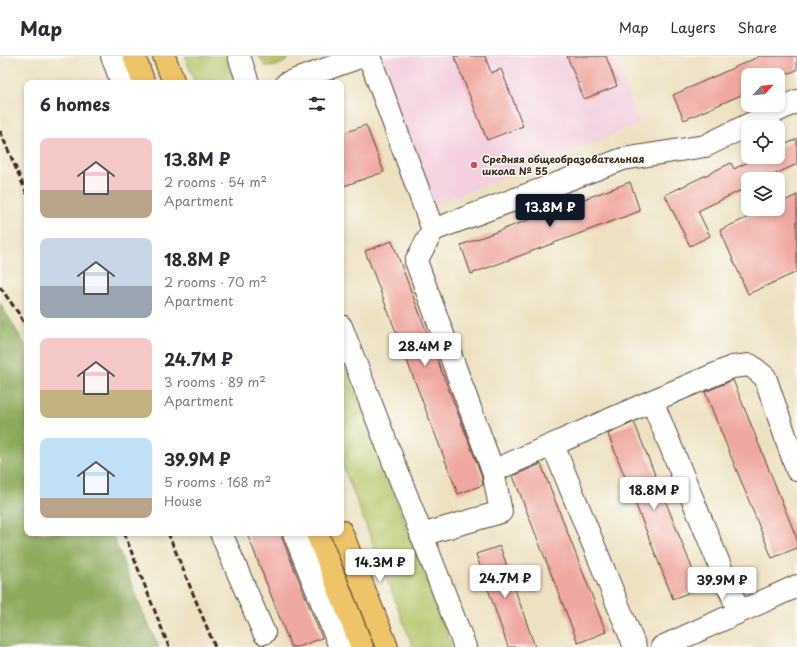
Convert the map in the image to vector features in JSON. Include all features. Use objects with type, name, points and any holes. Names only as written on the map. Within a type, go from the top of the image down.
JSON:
[{"type":"main road","points":[[134,56],[143,80]]},
{"type":"main road","points":[[164,56],[173,80]]},
{"type":"main road","points":[[317,536],[362,647]]},
{"type":"main road","points":[[343,536],[387,647]]},
{"type":"street","points":[[112,56],[121,80]]},
{"type":"street","points":[[239,56],[247,80]]},
{"type":"street","points":[[295,80],[363,56]]},
{"type":"street","points":[[369,56],[433,230]]},
{"type":"street","points":[[421,535],[501,512],[493,471],[416,261],[433,230],[623,159],[705,146],[797,101]]},
{"type":"street","points":[[344,334],[464,647]]},
{"type":"street","points":[[493,471],[732,367],[750,365],[765,377],[797,470]]},
{"type":"street","points":[[652,401],[739,612]]},
{"type":"street","points":[[553,445],[635,647]]},
{"type":"street","points":[[222,536],[264,633]]},
{"type":"street","points":[[295,536],[340,647]]},
{"type":"street","points":[[662,647],[797,586]]},
{"type":"shaded area","name":"Средняя общеобразовательная школа № 55","points":[[371,56],[613,56],[640,124],[430,206]]},
{"type":"green space","points":[[185,56],[229,56],[237,80],[194,80]]},
{"type":"green space","points":[[259,56],[288,56],[287,60],[284,62],[277,66],[271,67],[265,66]]},
{"type":"green space","points":[[0,303],[24,343],[24,536],[113,536],[139,604],[159,647],[0,647]]},
{"type":"green space","points":[[344,364],[452,647],[413,647],[344,469]]},
{"type":"building","points":[[454,56],[485,56],[491,73],[501,69],[523,126],[487,140]]},
{"type":"building","points":[[567,56],[606,56],[617,86],[584,99]]},
{"type":"building","points":[[760,56],[797,56],[797,70],[785,75],[785,68],[741,68],[741,95],[684,120],[673,95]]},
{"type":"building","points":[[366,125],[384,172],[344,186],[344,133]]},
{"type":"building","points":[[797,139],[797,164],[780,172],[741,172],[741,190],[698,211],[710,236],[690,246],[665,195],[731,163],[734,169],[744,164],[785,164],[785,145]]},
{"type":"building","points":[[630,182],[640,211],[471,274],[461,245]]},
{"type":"building","points":[[797,195],[797,272],[748,294],[720,230],[751,216],[785,216],[785,201]]},
{"type":"building","points":[[392,241],[481,474],[483,485],[458,494],[365,251]]},
{"type":"building","points":[[733,380],[797,539],[797,548],[772,558],[705,392]]},
{"type":"building","points":[[634,422],[700,588],[673,599],[608,434]]},
{"type":"building","points":[[541,464],[606,632],[578,643],[513,476]]},
{"type":"building","points":[[248,536],[282,536],[322,638],[299,647],[291,647]]},
{"type":"building","points":[[500,546],[535,647],[508,647],[476,554]]},
{"type":"railway","points":[[0,131],[24,187]]},
{"type":"railway","points":[[0,287],[24,323]]},
{"type":"railway","points":[[125,536],[169,647]]},
{"type":"railway","points":[[169,536],[215,647]]},
{"type":"place","name":"Средняя общеобразовательная школа № 55","points":[[474,165]]}]
